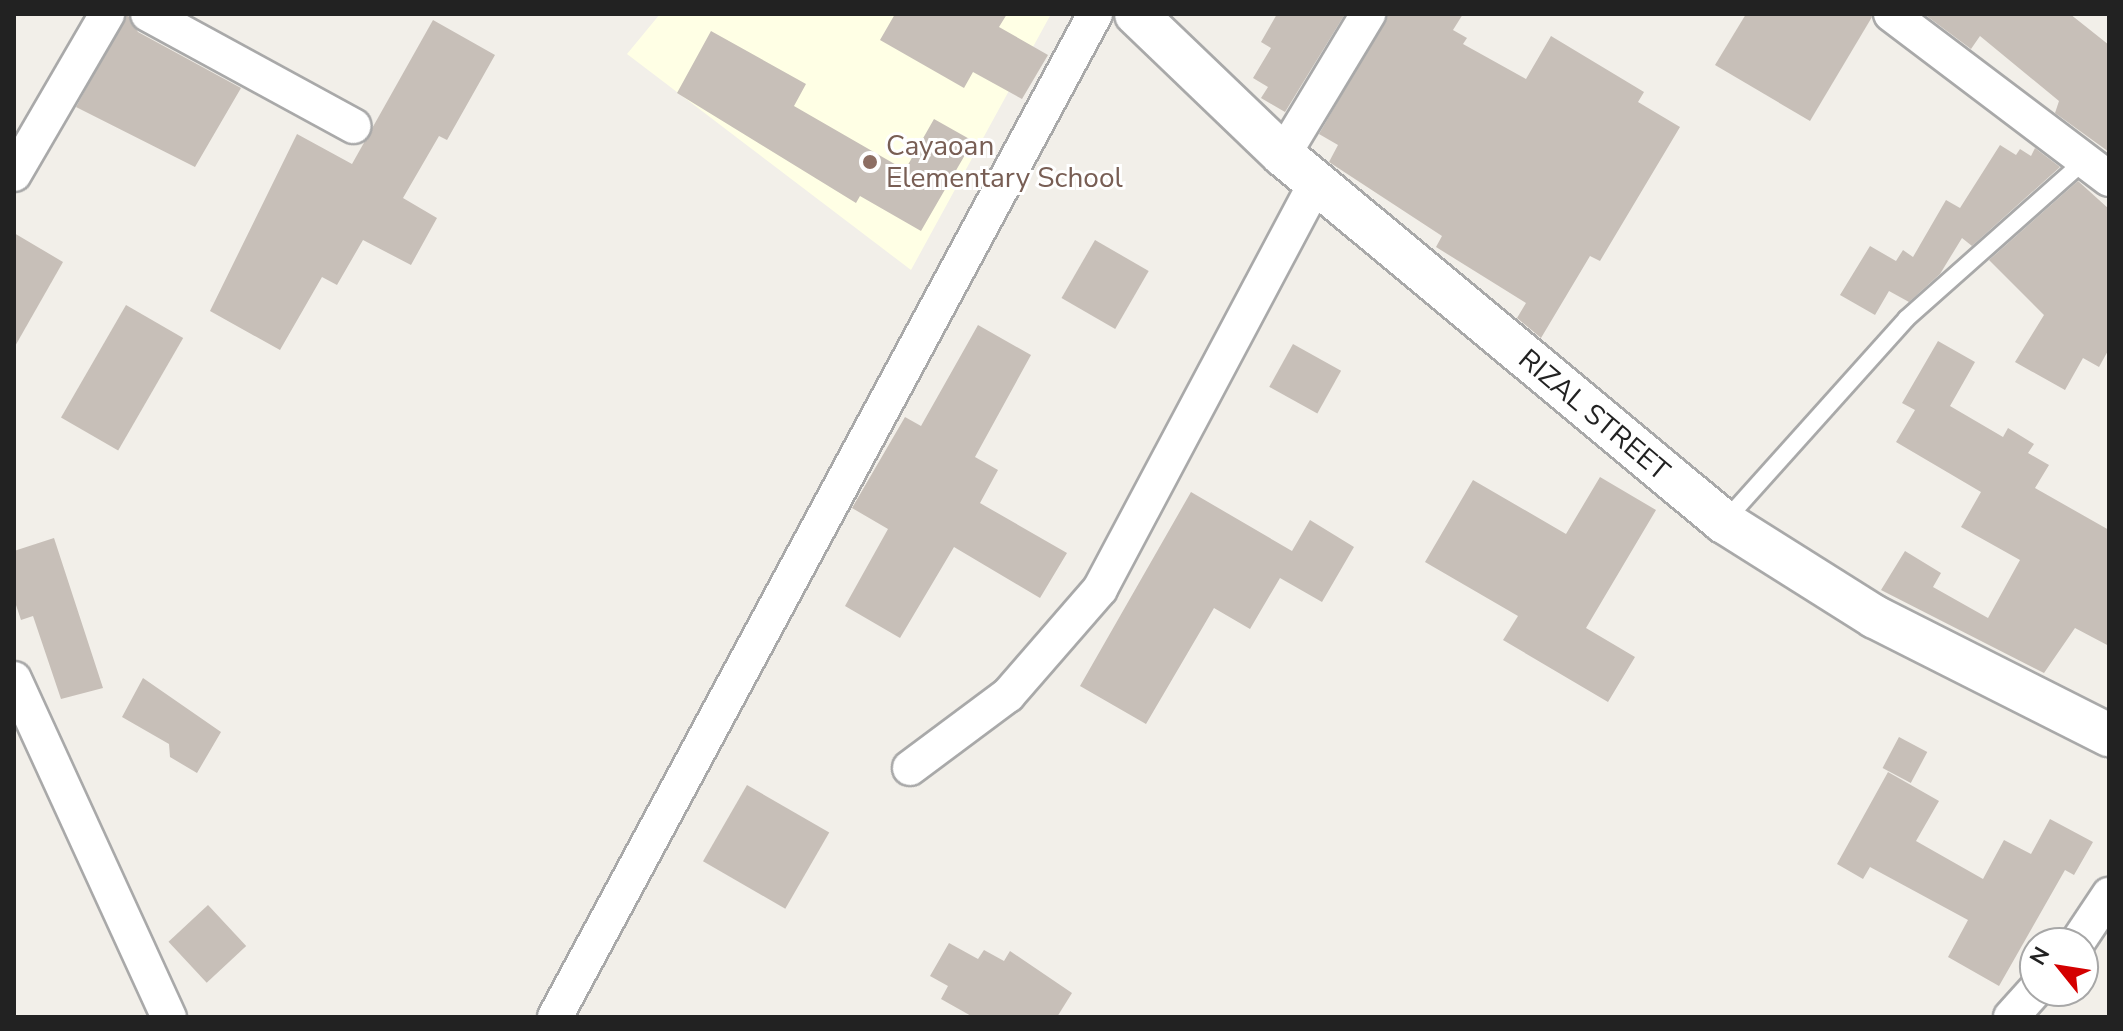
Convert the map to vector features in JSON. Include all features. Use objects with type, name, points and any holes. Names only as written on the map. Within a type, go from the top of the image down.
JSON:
[{"type":"street","points":[[14,174],[107,14]]},
{"type":"street","points":[[148,14],[353,126]]},
{"type":"street","points":[[555,1017],[1095,14]]},
{"type":"street","name":"RIZAL STREET","points":[[1136,14],[1283,155],[1724,522],[1875,617],[2109,735]]},
{"type":"street","points":[[1283,155],[1368,14]]},
{"type":"street","points":[[1891,14],[2096,170]]},
{"type":"street","points":[[910,768],[1008,695],[1100,589],[1316,183]]},
{"type":"street","points":[[14,679],[169,1017]]},
{"type":"street","points":[[2088,927],[2109,895]]},
{"type":"lane","points":[[1724,522],[1906,319],[2096,170]]},
{"type":"shaded area","name":"Cayaoan Elementary School","points":[[660,14],[1051,14],[911,270],[627,54]]},
{"type":"building","points":[[127,14],[138,32],[241,88],[195,167],[76,107]]},
{"type":"building","points":[[895,14],[1007,14],[999,27],[1048,55],[1022,99],[973,72],[964,88],[880,40]]},
{"type":"building","points":[[1277,14],[1345,14],[1285,112],[1261,98],[1268,87],[1253,78],[1271,48],[1261,42]]},
{"type":"building","points":[[1388,14],[1463,14],[1453,30],[1467,38],[1463,44],[1526,79],[1551,36],[1644,92],[1638,102],[1680,127],[1600,261],[1590,256],[1541,338],[1517,318],[1526,303],[1436,247],[1442,236],[1329,162],[1338,145],[1319,134]]},
{"type":"building","points":[[1746,14],[1871,14],[1872,17],[1810,121],[1715,65]]},
{"type":"building","points":[[1924,14],[2070,14],[2109,45],[2109,152],[2055,113],[2059,101],[1980,36],[1971,49]]},
{"type":"building","points":[[433,20],[495,55],[447,140],[439,136],[403,198],[437,218],[411,265],[363,240],[337,285],[322,277],[280,350],[210,311],[297,134],[352,164]]},
{"type":"building","points":[[711,31],[806,84],[794,106],[905,170],[934,119],[973,141],[921,231],[860,196],[856,203],[677,93]]},
{"type":"building","points":[[2000,145],[2016,155],[2020,149],[2031,156],[2035,148],[2060,167],[1972,246],[1962,238],[1940,274],[1909,302],[1889,291],[1875,315],[1840,295],[1870,246],[1896,261],[1903,250],[1913,257],[1946,200],[1960,208]]},
{"type":"building","points":[[2078,181],[2109,209],[2109,349],[2099,367],[2083,358],[2065,390],[2015,362],[2044,315],[1989,260]]},
{"type":"building","points":[[14,233],[63,262],[14,348]]},
{"type":"building","points":[[1095,240],[1149,271],[1115,329],[1062,298]]},
{"type":"building","points":[[126,305],[183,338],[118,451],[61,418]]},
{"type":"building","points":[[978,325],[1031,355],[975,457],[998,470],[980,503],[1067,553],[1040,598],[954,547],[900,638],[845,606],[888,529],[852,508],[905,417],[921,426]]},
{"type":"building","points":[[1938,341],[1975,362],[1950,406],[2003,437],[2008,428],[2034,444],[2028,453],[2049,465],[2035,488],[2109,530],[2109,646],[2075,628],[2044,673],[1881,590],[1905,551],[1941,573],[1933,587],[1988,618],[2020,560],[1961,527],[1981,492],[1896,442],[1915,410],[1902,403]]},
{"type":"building","points":[[1293,344],[1341,371],[1317,414],[1269,387]]},
{"type":"building","points":[[1600,477],[1656,510],[1586,628],[1635,657],[1608,702],[1503,640],[1518,616],[1425,562],[1473,480],[1566,534]]},
{"type":"building","points":[[1191,492],[1292,551],[1310,520],[1354,547],[1322,602],[1280,578],[1250,629],[1214,608],[1146,724],[1080,686]]},
{"type":"building","points":[[54,538],[103,688],[61,699],[33,616],[21,620],[14,599],[14,551]]},
{"type":"building","points":[[143,678],[221,732],[197,773],[170,757],[169,744],[122,717]]},
{"type":"building","points":[[1899,737],[1927,752],[1911,783],[1883,768]]},
{"type":"building","points":[[1888,772],[1939,801],[1916,841],[1983,879],[2004,840],[2031,854],[2050,819],[2093,842],[2074,875],[2065,870],[2033,927],[2019,927],[2019,951],[1999,986],[1948,957],[1968,920],[1870,867],[1863,879],[1837,864]]},
{"type":"building","points":[[747,785],[829,832],[785,909],[703,861]]},
{"type":"building","points":[[208,905],[246,946],[207,983],[169,942]]},
{"type":"building","points":[[949,943],[978,959],[984,950],[1004,961],[1010,951],[1072,993],[1057,1017],[973,1017],[941,999],[948,986],[930,976]]},
{"type":"place","name":"Cayaoan Elementary School","points":[[870,162]]}]
